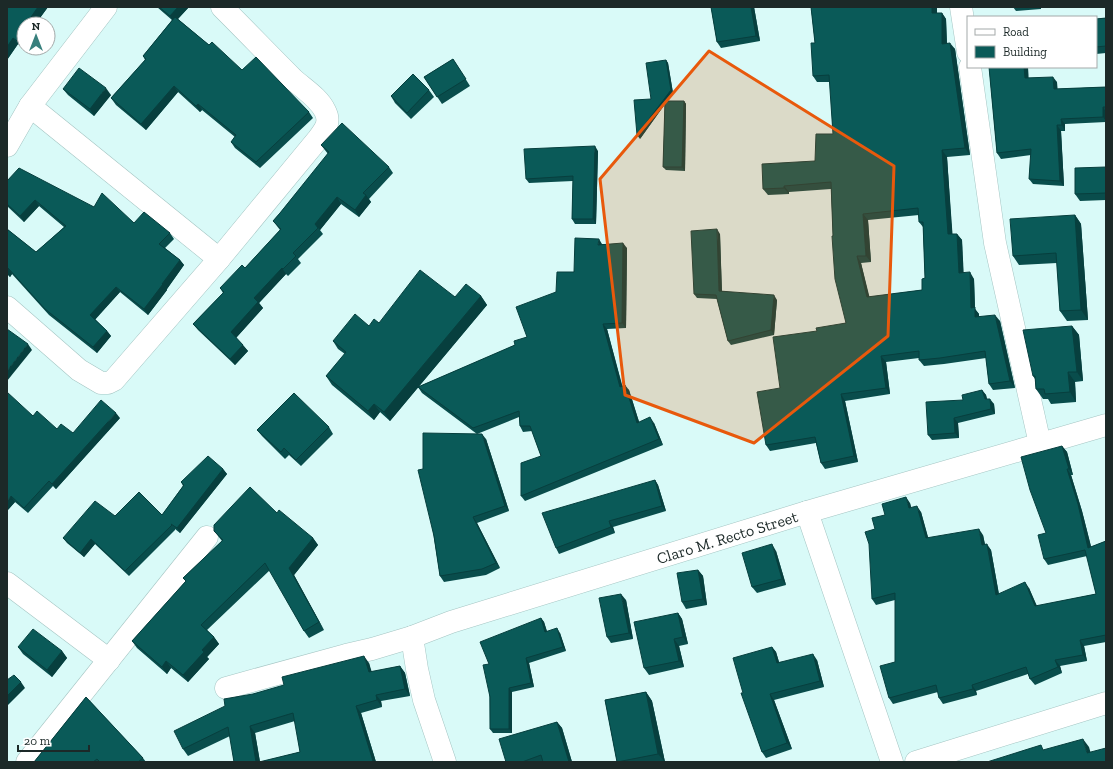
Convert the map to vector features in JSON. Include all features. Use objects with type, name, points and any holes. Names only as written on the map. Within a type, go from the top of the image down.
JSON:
[{"type":"street","points":[[7,146],[30,106],[106,7]]},
{"type":"street","points":[[7,307],[80,370],[101,383],[108,383],[114,380],[219,259],[327,128],[328,120],[326,112],[320,102],[295,80],[222,7]]},
{"type":"street","points":[[961,7],[967,46]]},
{"type":"street","points":[[970,68],[995,243],[1040,444]]},
{"type":"street","points":[[30,106],[219,259]]},
{"type":"street","name":"Claro M. Recto Street","points":[[226,688],[372,649],[412,637],[451,622],[807,512],[1106,425]]},
{"type":"street","points":[[807,512],[892,762]]},
{"type":"street","points":[[27,762],[206,537]]},
{"type":"street","points":[[7,583],[109,660]]},
{"type":"street","points":[[412,637],[424,700],[445,762]]},
{"type":"street","points":[[916,762],[1106,703]]},
{"type":"highlighted area","points":[[709,51],[894,166],[888,336],[754,443],[625,395],[600,179]]},
{"type":"building","points":[[7,7],[38,7],[32,16],[16,16],[16,40],[13,38],[7,47]]},
{"type":"building","points":[[159,7],[178,7],[170,16]]},
{"type":"building","points":[[711,7],[751,7],[756,36],[717,42]]},
{"type":"building","points":[[811,7],[932,7],[932,13],[942,13],[942,44],[950,43],[965,148],[942,150],[948,234],[957,234],[959,273],[970,272],[971,308],[975,307],[975,317],[995,315],[1010,381],[989,384],[985,351],[919,360],[919,351],[881,356],[886,388],[841,394],[854,456],[821,463],[815,437],[766,445],[757,392],[780,388],[773,337],[817,331],[816,328],[846,323],[835,279],[832,236],[831,182],[763,189],[762,164],[815,161],[816,134],[833,134],[829,75],[813,76],[811,43],[815,43]],"holes":[[[918,208],[919,222],[923,222],[925,278],[922,279],[922,290],[867,297],[857,256],[866,256],[863,214]]]},
{"type":"building","points":[[175,17],[209,45],[212,42],[242,70],[256,57],[309,112],[256,162],[231,142],[236,135],[198,104],[196,106],[174,86],[141,124],[111,98],[146,59],[143,56]]},
{"type":"building","points":[[1106,18],[1106,46],[1097,47],[1097,19]]},
{"type":"building","points":[[453,59],[466,79],[437,97],[424,77]]},
{"type":"building","points":[[666,60],[671,90],[637,135],[634,100],[651,99],[646,63]]},
{"type":"building","points":[[79,68],[106,88],[90,109],[63,89]]},
{"type":"building","points":[[989,68],[1024,68],[1025,78],[1053,77],[1054,89],[1106,87],[1106,107],[1103,107],[1103,117],[1061,119],[1062,125],[1057,125],[1060,181],[1029,179],[1031,149],[997,153]]},
{"type":"building","points":[[413,74],[429,90],[407,113],[391,96]]},
{"type":"building","points":[[665,101],[684,101],[682,167],[663,167]]},
{"type":"building","points":[[342,123],[389,167],[363,193],[366,195],[355,210],[337,197],[315,224],[318,228],[293,253],[296,256],[283,269],[282,268],[254,298],[258,302],[231,332],[243,345],[230,359],[193,324],[224,292],[220,288],[242,265],[245,268],[281,229],[273,221],[329,152],[321,145]]},
{"type":"building","points":[[595,146],[593,219],[572,219],[573,176],[526,179],[524,149]]},
{"type":"building","points":[[1106,167],[1106,193],[1075,194],[1075,168]]},
{"type":"building","points":[[19,168],[94,207],[102,193],[134,223],[144,212],[170,233],[159,244],[180,260],[144,309],[116,287],[90,315],[107,331],[93,347],[45,309],[8,268],[7,269],[7,229],[36,252],[66,226],[35,200],[20,216],[7,204],[7,181]]},
{"type":"building","points":[[1075,215],[1081,310],[1060,311],[1056,253],[1013,256],[1010,219]]},
{"type":"building","points":[[717,229],[719,291],[774,295],[771,330],[728,341],[716,295],[694,294],[691,231]]},
{"type":"building","points":[[575,238],[599,239],[598,245],[623,243],[622,323],[603,324],[620,387],[625,385],[637,423],[650,417],[659,439],[521,496],[521,463],[541,456],[530,426],[520,426],[519,411],[473,428],[418,387],[515,345],[514,341],[527,337],[516,307],[556,292],[557,272],[574,272]]},
{"type":"building","points":[[420,270],[455,297],[466,284],[481,296],[384,412],[374,404],[368,411],[326,376],[346,352],[333,341],[355,314],[369,326],[374,319],[379,323]]},
{"type":"building","points":[[1072,326],[1077,372],[1068,372],[1070,392],[1045,394],[1044,389],[1036,389],[1035,376],[1033,376],[1023,330]]},
{"type":"building","points":[[7,329],[28,344],[7,371]]},
{"type":"building","points":[[982,390],[985,399],[990,399],[991,409],[954,418],[955,433],[928,435],[926,402],[963,400],[962,395]]},
{"type":"building","points":[[7,392],[33,416],[37,411],[57,429],[61,424],[73,433],[101,400],[116,413],[52,484],[49,481],[24,508],[11,496],[7,501]]},
{"type":"building","points":[[294,393],[329,427],[296,460],[284,448],[281,452],[257,430]]},
{"type":"building","points":[[423,433],[482,434],[505,506],[473,517],[496,563],[482,569],[440,576],[434,536],[418,470],[423,469]]},
{"type":"building","points":[[1062,446],[1088,548],[1106,541],[1106,635],[1080,640],[1083,655],[1055,660],[1058,667],[1030,679],[1026,667],[972,685],[973,689],[939,698],[936,685],[889,698],[880,666],[895,662],[895,593],[872,599],[869,544],[865,532],[875,529],[872,518],[885,515],[882,504],[906,497],[909,508],[917,506],[926,538],[979,529],[982,545],[987,544],[996,595],[1025,582],[1035,606],[1096,594],[1085,550],[1044,559],[1038,535],[1046,533],[1030,490],[1021,457]]},
{"type":"building","points":[[208,456],[223,469],[177,528],[171,524],[172,525],[125,571],[91,539],[80,553],[63,538],[95,501],[115,516],[139,492],[162,515],[184,485],[181,482]]},
{"type":"building","points":[[655,480],[662,506],[609,521],[611,527],[556,548],[542,513]]},
{"type":"building","points":[[250,487],[277,513],[279,510],[313,538],[289,568],[319,622],[304,631],[265,563],[201,625],[214,637],[202,650],[204,652],[183,675],[166,661],[162,667],[132,641],[186,581],[183,578],[223,540],[214,531],[214,525]]},
{"type":"building","points":[[772,544],[782,579],[752,587],[742,553]]},
{"type":"building","points":[[698,570],[703,599],[682,602],[677,573]]},
{"type":"building","points":[[621,594],[629,633],[607,637],[599,598]]},
{"type":"building","points":[[678,613],[683,637],[674,639],[679,661],[644,668],[634,622]]},
{"type":"building","points":[[541,618],[545,632],[557,628],[563,647],[526,658],[531,683],[509,688],[509,729],[490,729],[490,697],[483,665],[489,664],[480,642]]},
{"type":"building","points":[[33,629],[62,651],[47,670],[18,647]]},
{"type":"building","points":[[772,647],[777,663],[813,654],[820,681],[770,694],[787,743],[762,752],[741,693],[743,693],[733,658]]},
{"type":"building","points":[[364,656],[369,672],[400,666],[405,689],[376,695],[377,700],[356,706],[373,761],[259,762],[300,752],[293,713],[250,726],[256,762],[234,762],[228,727],[183,749],[174,731],[225,706],[224,699],[253,694],[284,685],[282,677]]},
{"type":"building","points":[[14,675],[21,682],[7,696],[7,680]]},
{"type":"building","points":[[646,692],[658,754],[617,762],[605,700]]},
{"type":"building","points":[[86,697],[143,758],[138,762],[100,762],[97,759],[93,762],[34,762]]},
{"type":"building","points":[[557,722],[569,762],[543,762],[541,755],[522,762],[506,762],[499,739]]},
{"type":"building","points":[[1083,739],[1087,753],[1106,748],[1106,762],[987,762],[1041,745],[1043,750]]}]
